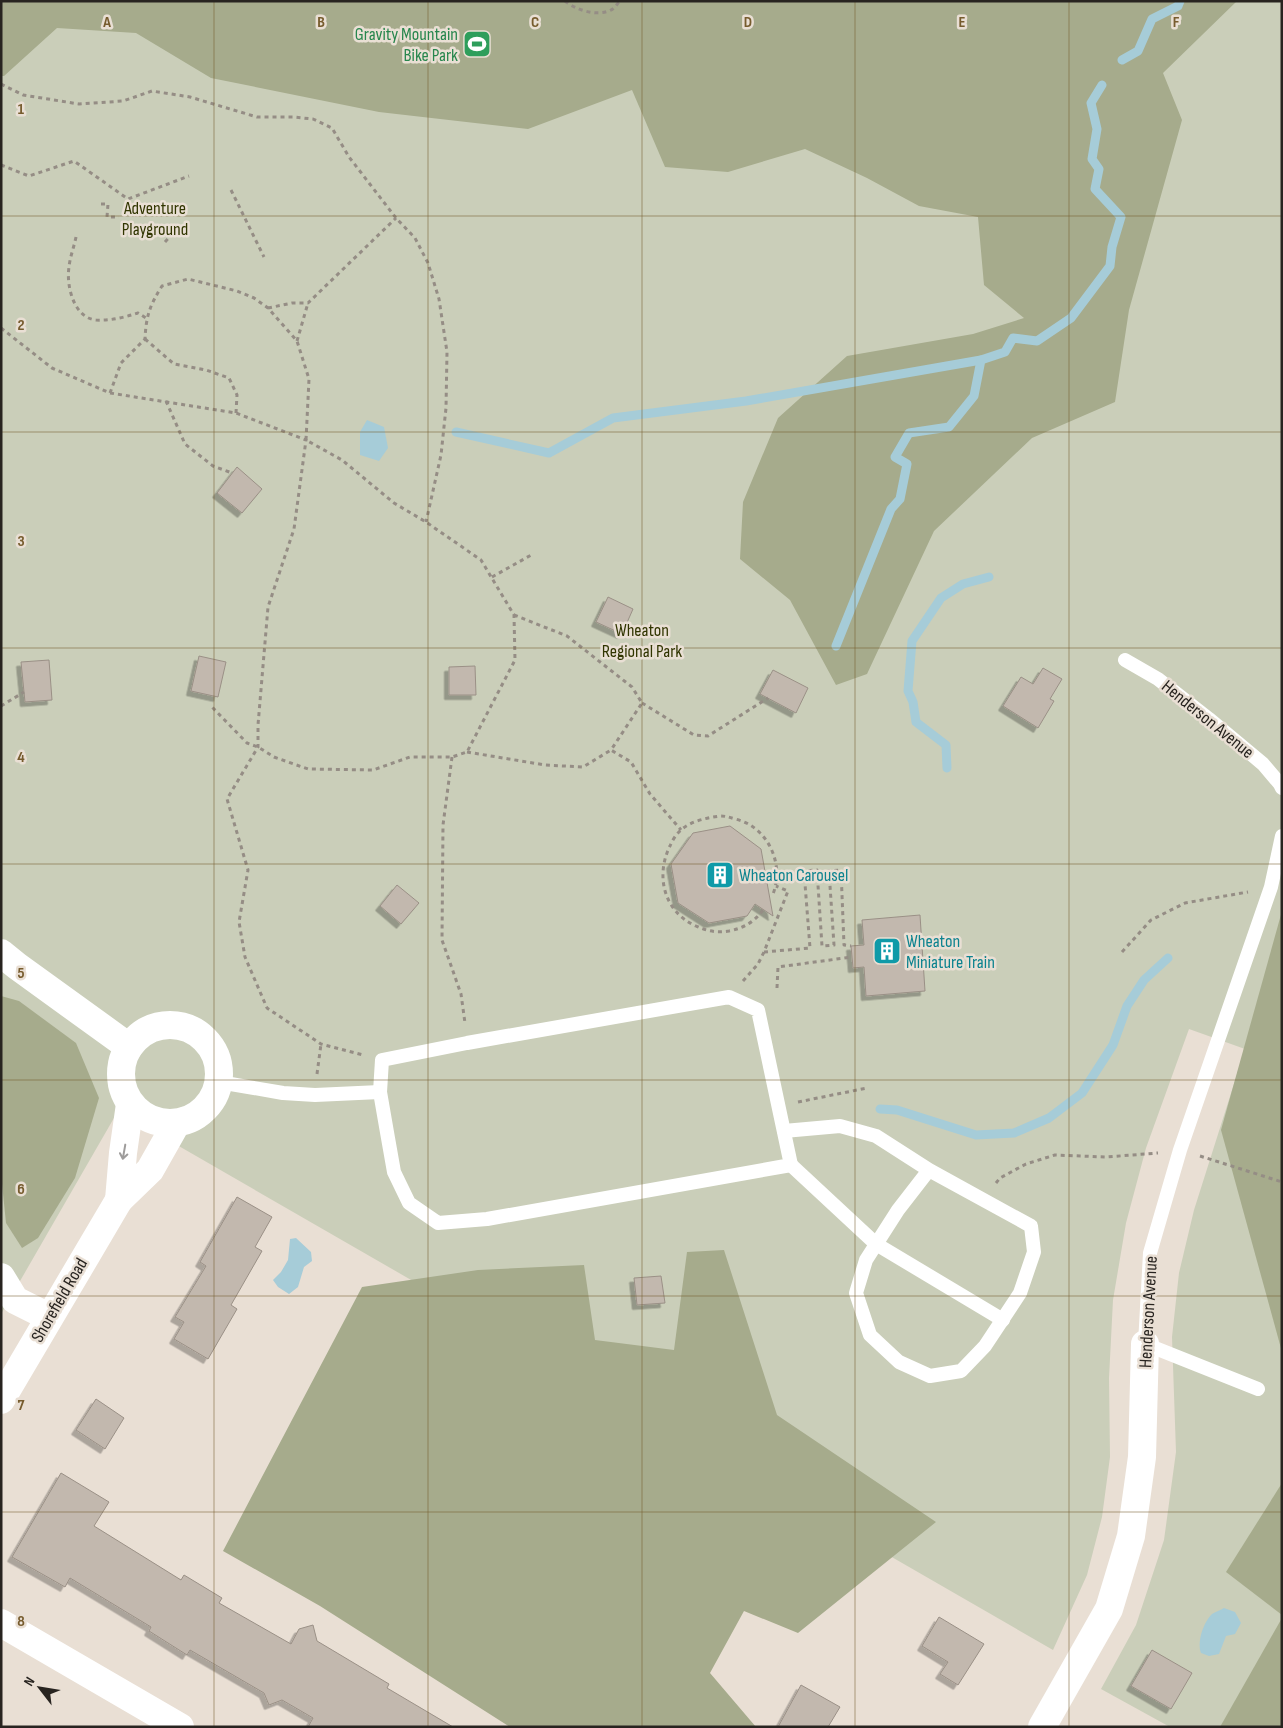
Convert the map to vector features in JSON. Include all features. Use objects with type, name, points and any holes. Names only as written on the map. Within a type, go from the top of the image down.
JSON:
[{"type":"street","points":[[1,952],[17,966],[129,1047],[141,1035],[155,1027],[172,1025],[188,1028],[202,1036],[213,1050],[219,1065],[219,1082],[214,1097],[204,1110],[191,1119],[176,1124],[159,1122],[143,1115],[130,1104]]},
{"type":"street","name":"Shorefield Road","points":[[119,1200],[130,1104],[121,1076],[123,1061],[129,1047]]},
{"type":"street","name":"Shorefield Road","points":[[1,1400],[119,1200],[150,1170],[176,1124]]},
{"type":"street","points":[[1,1277],[15,1300],[49,1317]]},
{"type":"street","name":"Henderson Avenue","points":[[1042,1727],[1109,1609],[1130,1536],[1142,1457],[1144,1344]]},
{"type":"street","points":[[1,1623],[180,1727]]},
{"type":"lane","name":"Henderson Avenue","points":[[1125,660],[1158,679],[1209,719],[1263,764],[1282,788]]},
{"type":"lane","name":"Henderson Avenue","points":[[1144,1344],[1150,1253],[1180,1150],[1271,887],[1282,836]]},
{"type":"lane","points":[[791,1165],[487,1219],[438,1223],[409,1203],[394,1172],[380,1092],[382,1060],[728,997],[758,1010],[791,1165],[876,1244],[1003,1320]]},
{"type":"lane","points":[[219,1082],[283,1093],[315,1095],[380,1092]]},
{"type":"lane","points":[[784,1131],[840,1126],[876,1136],[929,1170],[1031,1226],[1034,1252],[1020,1293],[986,1346],[961,1371],[930,1376],[898,1362],[870,1335],[856,1293],[866,1260],[898,1210],[929,1170]]},
{"type":"lane","points":[[1144,1344],[1258,1389]]},
{"type":"path","points":[[565,1],[590,13],[611,10],[620,1]]},
{"type":"path","points":[[1,84],[23,95],[79,104],[123,101],[152,91],[190,97],[257,117],[313,119],[332,128],[349,157],[396,218],[415,238],[428,263],[439,299],[448,352],[446,408],[441,455],[426,522]]},
{"type":"path","points":[[1,165],[29,176],[74,161],[128,199],[189,176]]},
{"type":"path","points":[[231,190],[264,257]]},
{"type":"path","points":[[101,204],[108,204],[106,217],[119,217]]},
{"type":"path","points":[[297,341],[308,303],[396,218]]},
{"type":"path","points":[[165,242],[175,231]]},
{"type":"path","points":[[76,237],[69,268],[69,284],[74,301],[82,314],[95,320],[117,319],[138,313],[146,318]]},
{"type":"path","points":[[110,393],[121,363],[145,338],[146,318],[151,302],[162,286],[188,279],[237,291],[254,298],[268,308],[297,341],[310,379],[306,440],[294,529],[268,608],[258,725],[258,746],[227,799],[248,870],[238,922],[245,957],[267,1008],[321,1044],[382,1060]]},
{"type":"path","points":[[268,308],[292,303],[308,303]]},
{"type":"path","points":[[1,328],[52,368],[110,393],[236,413],[306,440],[342,460],[394,503],[426,522],[481,560],[514,615],[514,660],[467,752]]},
{"type":"path","points":[[145,338],[174,364],[229,378],[237,395],[236,413]]},
{"type":"path","points":[[166,401],[185,444],[213,466],[232,474]]},
{"type":"path","points":[[492,577],[533,554]]},
{"type":"path","points":[[514,615],[567,636],[632,687],[642,703],[694,735],[708,736],[768,698]]},
{"type":"path","points":[[1,706],[24,692]]},
{"type":"path","points":[[212,707],[247,743],[258,746],[274,757],[308,769],[373,770],[410,757],[452,757],[467,752],[545,765],[582,767],[611,750],[642,703]]},
{"type":"path","points":[[611,750],[631,762],[650,794],[681,830]]},
{"type":"path","points":[[452,757],[443,825],[442,940],[461,994],[467,1043]]},
{"type":"path","points":[[763,910],[757,918],[742,928],[723,932],[705,930],[688,923],[674,910],[665,894],[662,876],[664,857],[673,840],[681,830],[704,818],[723,816],[743,821],[759,832],[771,847],[777,866],[774,894]]},
{"type":"path","points":[[764,952],[810,948],[804,871],[817,870],[822,946],[834,945],[829,871],[841,870],[844,945],[851,946]]},
{"type":"path","points":[[728,997],[758,964],[764,952],[788,891],[776,886]]},
{"type":"path","points":[[1122,952],[1151,920],[1185,903],[1227,897],[1271,887]]},
{"type":"path","points":[[777,988],[778,967],[852,956]]},
{"type":"path","points":[[316,1077],[321,1044]]},
{"type":"path","points":[[779,1106],[867,1088]]},
{"type":"path","points":[[982,1198],[1000,1178],[1026,1164],[1054,1155],[1106,1157],[1180,1150],[1282,1182]]},
{"type":"green space","name":"Wheaton Regional Park","points":[[1,1],[1282,1],[1282,1727],[1170,1727],[1101,1689],[1136,1625],[1164,1540],[1176,1452],[1172,1337],[1179,1273],[1194,1210],[1245,1049],[1189,1029],[1146,1148],[1126,1223],[1113,1300],[1109,1378],[1110,1457],[1102,1517],[1087,1575],[1053,1650],[118,1111],[1,1314]]},
{"type":"green space","points":[[1,1],[1237,1],[1163,73],[1182,120],[1129,310],[1115,402],[1032,438],[934,531],[867,674],[836,685],[790,600],[740,559],[743,502],[778,418],[847,356],[973,334],[1024,318],[984,285],[978,217],[919,206],[867,178],[805,149],[728,172],[665,167],[632,90],[528,129],[379,112],[211,78],[136,33],[57,28],[4,76],[1,76]]},
{"type":"green space","points":[[1282,911],[1282,1352],[1221,1130]]},
{"type":"green space","points":[[1,996],[19,1001],[76,1043],[99,1098],[75,1178],[38,1238],[22,1248],[6,1223],[1,1174]]},
{"type":"green space","points":[[724,1250],[777,1415],[936,1522],[798,1633],[744,1611],[710,1673],[756,1727],[510,1727],[320,1606],[223,1551],[362,1287],[478,1270],[584,1265],[595,1340],[674,1350],[687,1252]]},
{"type":"green space","points":[[1282,1483],[1282,1615],[1226,1572]]},
{"type":"green space","points":[[1282,1618],[1282,1727],[1220,1727]]},
{"type":"water","points":[[367,420],[384,427],[388,448],[379,461],[360,455],[360,432]]},
{"type":"water","points":[[296,1238],[311,1252],[312,1261],[304,1267],[298,1287],[289,1294],[278,1287],[273,1280],[281,1272],[288,1260],[290,1239]]},
{"type":"water","points":[[1224,1608],[1235,1612],[1241,1623],[1235,1634],[1226,1636],[1219,1654],[1209,1656],[1201,1653],[1200,1638],[1206,1622],[1212,1614]]},
{"type":"building","points":[[237,467],[262,489],[242,513],[217,493]]},
{"type":"building","points":[[608,597],[633,609],[622,634],[596,622]]},
{"type":"building","points":[[199,656],[226,662],[218,697],[191,691]]},
{"type":"building","points":[[49,660],[52,700],[25,702],[21,662]]},
{"type":"building","points":[[475,666],[476,695],[449,695],[449,667]]},
{"type":"building","points":[[1043,668],[1062,679],[1050,699],[1054,701],[1038,728],[1003,706],[1021,677],[1033,684]]},
{"type":"building","points":[[773,670],[808,688],[796,713],[760,694]]},
{"type":"building","name":"Wheaton Carousel","points":[[730,826],[761,849],[773,916],[755,904],[747,916],[709,923],[678,903],[671,864],[693,833]]},
{"type":"building","points":[[397,885],[419,903],[401,924],[380,906]]},
{"type":"building","name":"Wheaton Miniature Train","points":[[920,915],[925,991],[866,996],[864,967],[853,968],[851,946],[864,945],[862,920]]},
{"type":"building","points":[[237,1197],[272,1217],[255,1247],[262,1251],[231,1305],[237,1309],[208,1359],[174,1339],[184,1322],[175,1317],[206,1266],[200,1262]]},
{"type":"building","points":[[661,1276],[665,1303],[637,1305],[634,1278]]},
{"type":"building","points":[[96,1399],[124,1418],[105,1449],[76,1430]]},
{"type":"building","points":[[61,1473],[109,1502],[94,1526],[181,1580],[184,1575],[222,1598],[219,1603],[291,1644],[299,1629],[313,1625],[317,1641],[389,1684],[387,1688],[453,1727],[308,1727],[313,1718],[282,1700],[269,1705],[264,1693],[190,1650],[187,1655],[149,1631],[151,1627],[70,1578],[65,1587],[12,1557]]},
{"type":"building","points":[[939,1617],[984,1644],[958,1685],[940,1674],[948,1662],[922,1646]]},
{"type":"building","points":[[1152,1650],[1192,1673],[1171,1709],[1131,1686]]},
{"type":"building","points":[[801,1685],[840,1707],[828,1727],[778,1727]]},
{"type":"waterway","points":[[1122,60],[1138,51],[1152,19],[1178,6],[1180,1]]},
{"type":"waterway","points":[[836,646],[891,509],[900,499],[907,464],[895,457],[909,433],[949,427],[974,396],[981,360],[1005,352],[1013,338],[1037,341],[1071,318],[1110,266],[1112,247],[1121,217],[1095,189],[1099,169],[1092,159],[1097,129],[1091,103],[1102,85]]},
{"type":"waterway","points":[[456,432],[549,453],[613,418],[746,401],[981,360]]},
{"type":"waterway","points":[[947,768],[946,745],[916,722],[913,702],[908,691],[912,641],[941,598],[963,584],[989,577]]},
{"type":"waterway","points":[[880,1109],[897,1110],[976,1135],[1014,1133],[1049,1118],[1082,1093],[1113,1045],[1127,1006],[1144,980],[1168,958]]},
{"type":"place","name":"Gravity Mountain Bike Park","points":[[477,44]]},
{"type":"place","name":"Wheaton Carousel","points":[[720,875]]},
{"type":"place","name":"Wheaton Miniature Train","points":[[887,951]]},
{"type":"park label","name":"Adventure Playground","points":[[155,218]]}]
